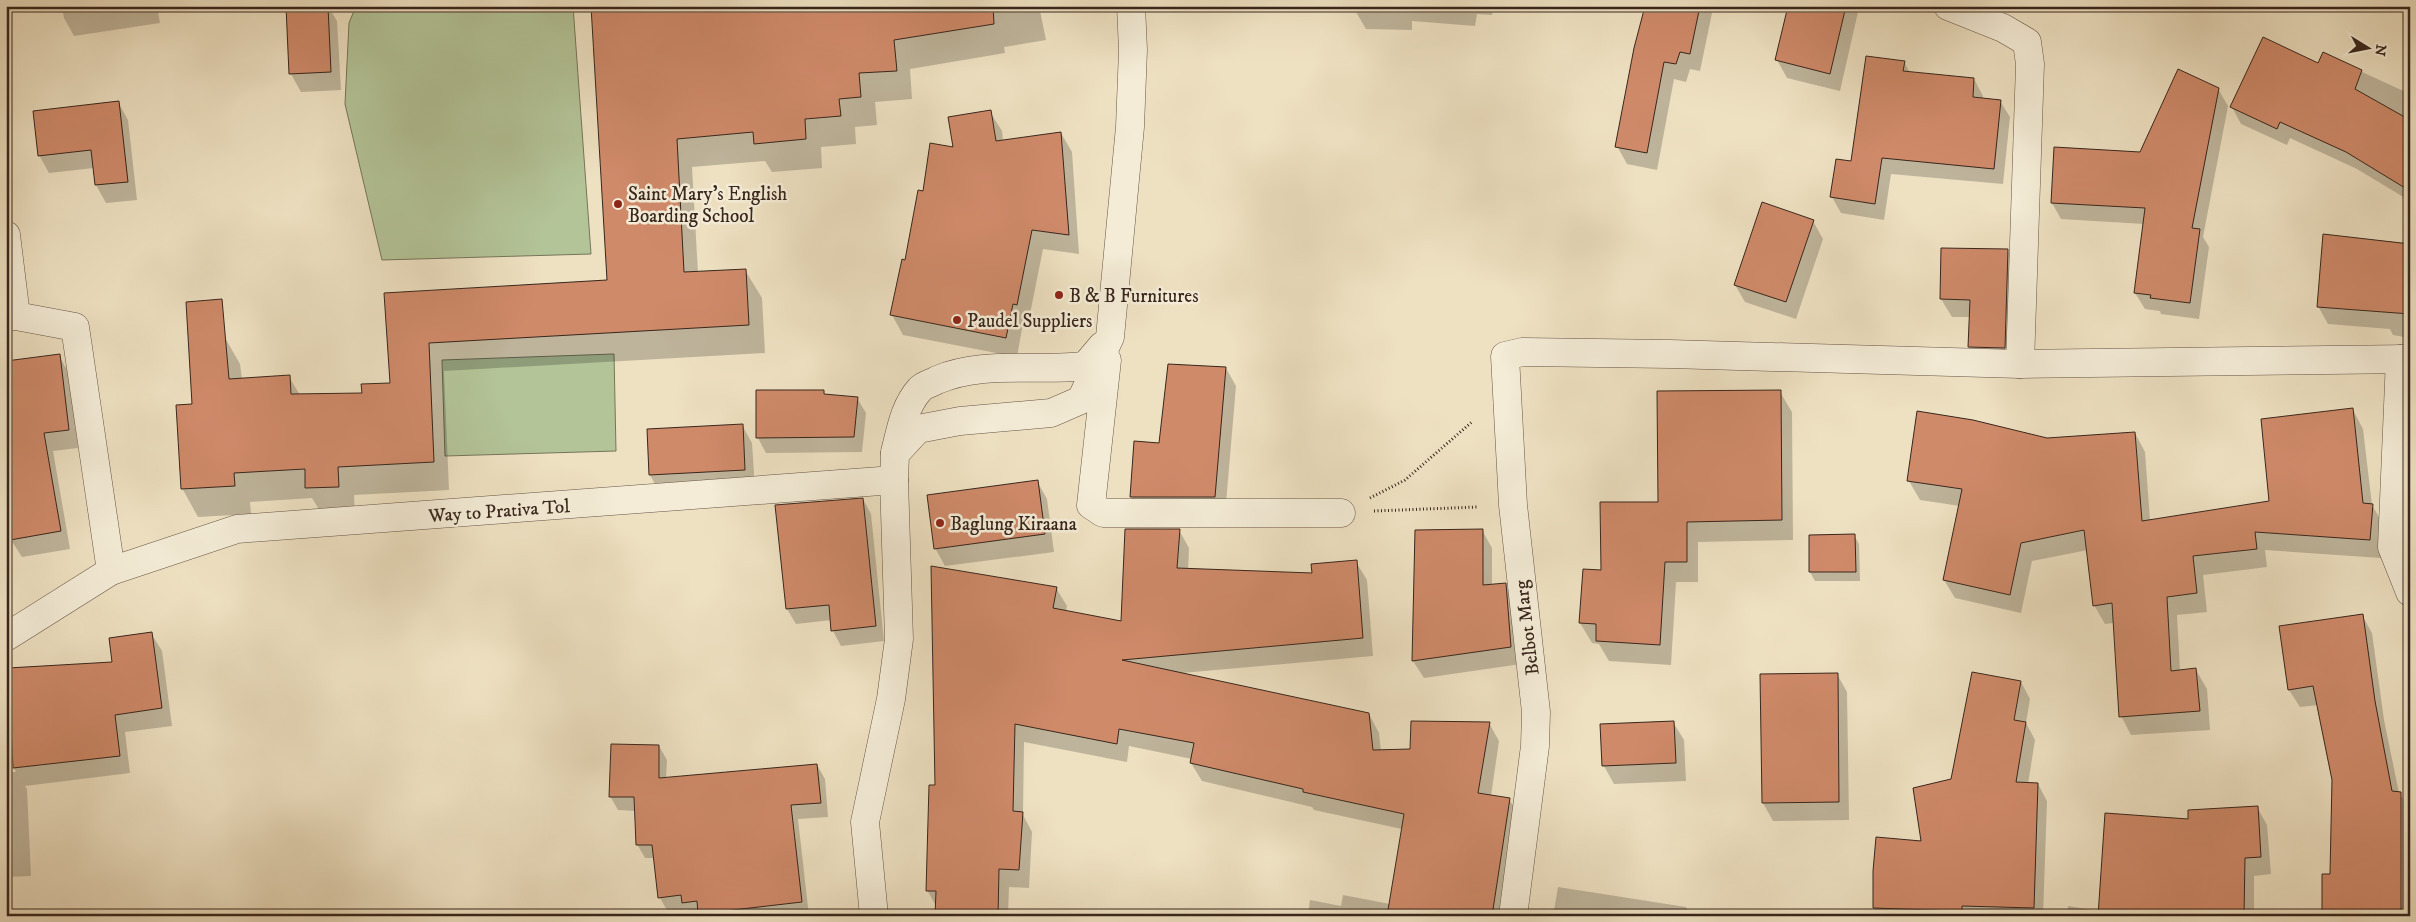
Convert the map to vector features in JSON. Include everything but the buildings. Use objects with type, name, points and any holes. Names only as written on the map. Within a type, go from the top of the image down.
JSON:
[{"type":"street","points":[[1132,6],[1133,50],[1130,127],[1110,337],[1091,505],[1103,513],[1341,513]]},
{"type":"street","points":[[1948,6],[2004,28],[2026,42],[2030,64],[2020,364],[2405,359],[2392,547],[2410,592]]},
{"type":"street","points":[[6,235],[11,316],[75,327],[111,571]]},
{"type":"street","points":[[894,467],[918,429],[960,421],[1051,413],[1081,400],[1110,337]]},
{"type":"street","points":[[874,916],[865,822],[891,698],[898,639],[894,467],[906,409],[922,387],[949,375],[981,368],[1061,369],[1085,366],[1110,337]]},
{"type":"street","name":"Belbot Marg","points":[[1513,916],[1535,746],[1536,712],[1512,505],[1505,356],[1522,352],[1670,354],[2020,364]]},
{"type":"street","name":"Way to Prativa Tol","points":[[6,637],[111,571],[237,529],[894,467]]},
{"type":"path","points":[[1341,513],[1405,480],[1506,391]]},
{"type":"path","points":[[1341,513],[1512,505]]},
{"type":"green space","points":[[356,6],[573,6],[591,254],[382,260],[345,104],[349,23]]},
{"type":"green space","points":[[614,354],[616,451],[445,456],[442,360]]},
{"type":"place","name":"Saint Mary's English Boarding School","points":[[618,204]]},
{"type":"place","name":"B & B Furnitures","points":[[1059,295]]},
{"type":"place","name":"Paudel Suppliers","points":[[957,320]]},
{"type":"place","name":"Baglung Kiraana","points":[[940,523]]}]
